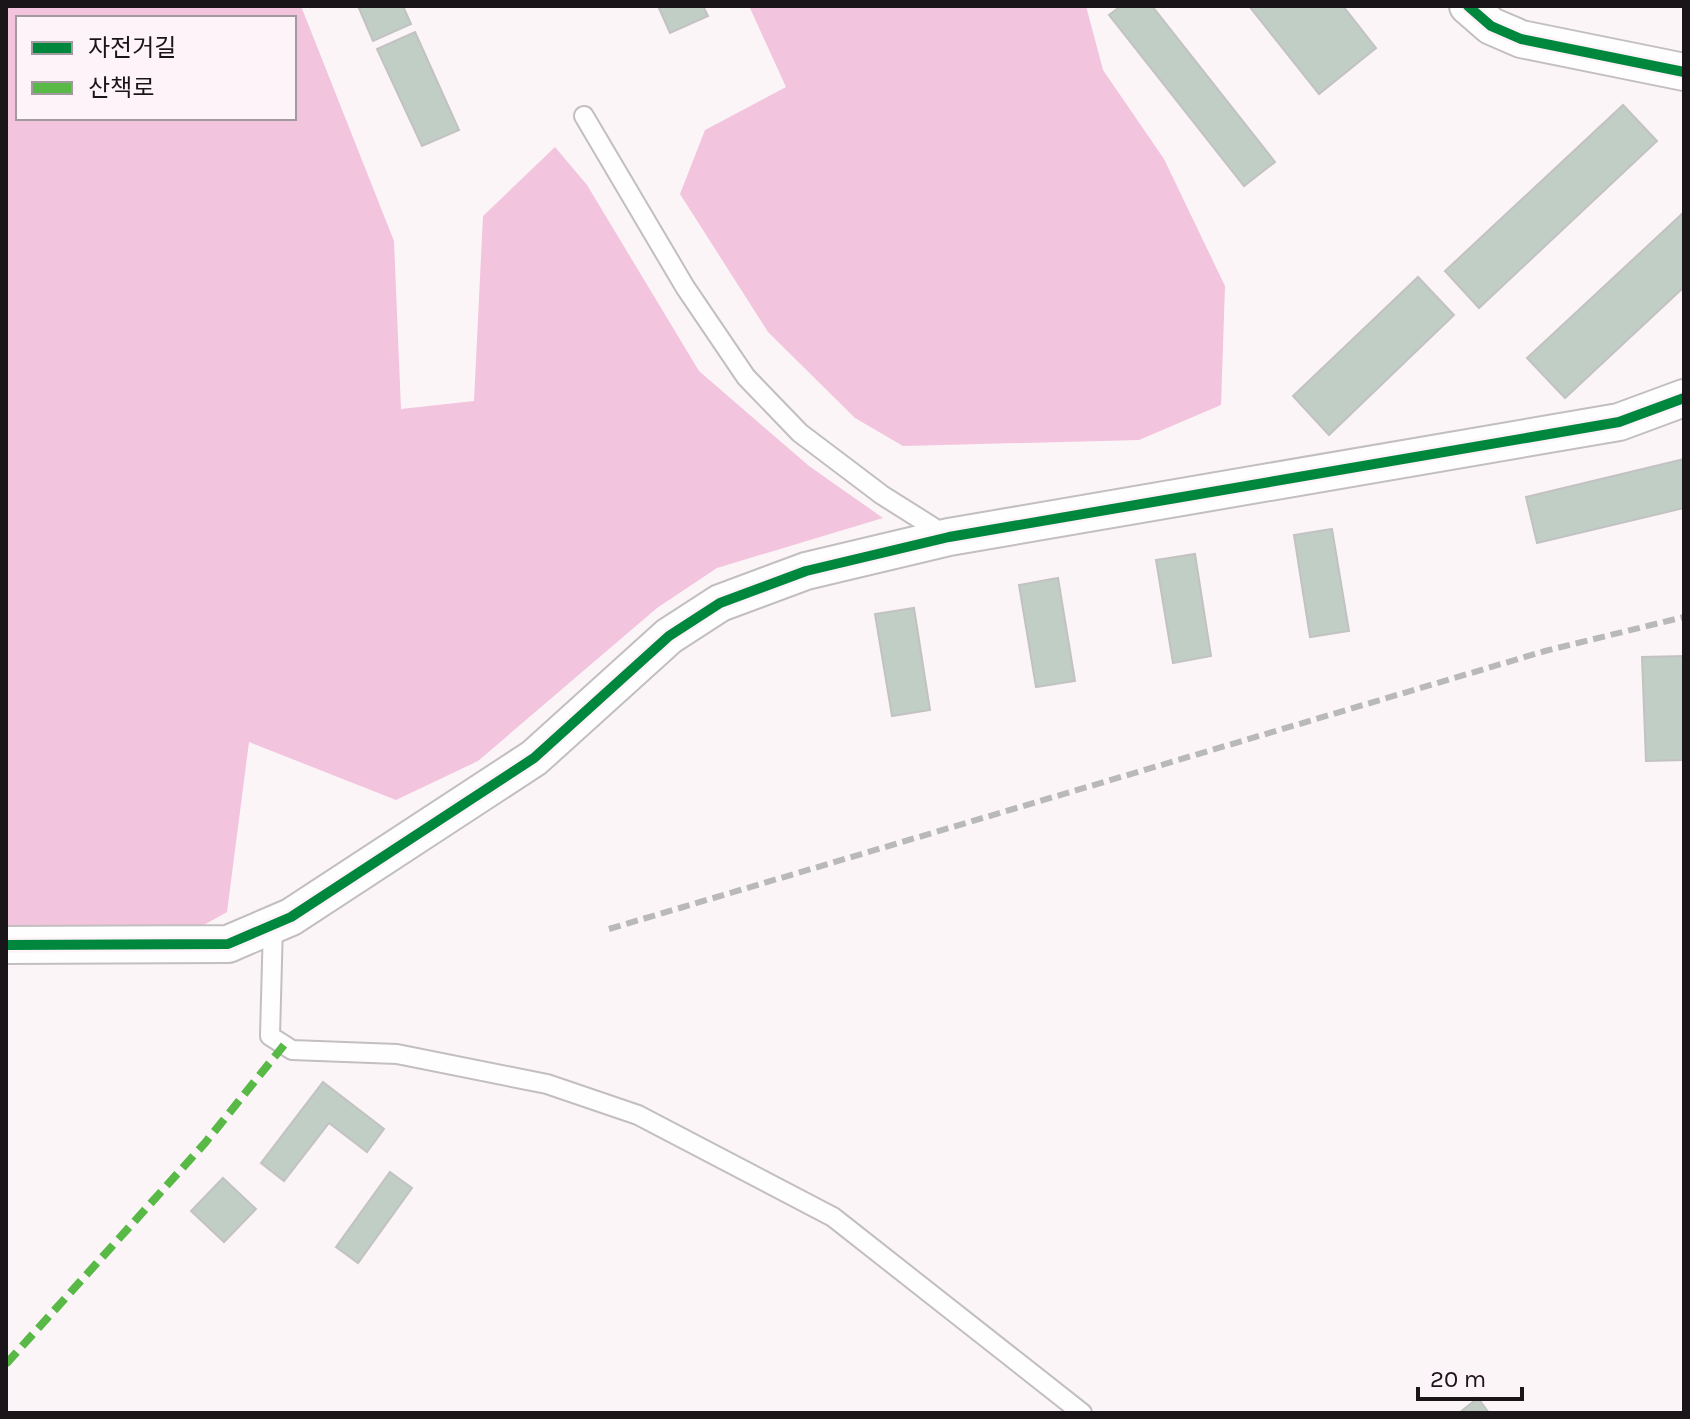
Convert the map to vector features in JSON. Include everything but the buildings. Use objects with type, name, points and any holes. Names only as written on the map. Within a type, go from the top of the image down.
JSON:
[{"type":"street","points":[[1468,6],[1491,26],[1521,39],[1684,72]]},
{"type":"street","points":[[6,945],[228,944],[273,925],[403,846],[534,758],[669,636],[720,603],[806,571],[949,537],[1619,422],[1684,398]]},
{"type":"lane","points":[[584,116],[685,287],[746,377],[800,433],[882,495],[949,537]]},
{"type":"lane","points":[[273,925],[270,1036],[292,1050],[397,1054],[547,1084],[638,1115],[833,1217],[1082,1413]]},
{"type":"shaded area","points":[[6,6],[301,6],[394,241],[401,409],[474,401],[483,216],[555,147],[587,185],[699,371],[809,466],[883,518],[717,568],[657,608],[478,761],[396,800],[249,742],[227,912],[193,931],[6,925]]},
{"type":"shaded area","points":[[749,6],[1086,6],[1103,70],[1164,159],[1225,286],[1221,405],[1139,440],[903,446],[855,418],[768,332],[680,194],[705,130],[786,87]]},
{"type":"railway","points":[[609,929],[1545,651],[1684,617]]},
{"type":"marked path","points":[[6,1364],[205,1143],[284,1045]]},
{"type":"cycle path","points":[[1468,6],[1491,26],[1521,39],[1684,72]]},
{"type":"cycle path","points":[[6,945],[228,944],[291,917],[534,758],[669,636],[720,603],[806,571],[949,537],[1619,422],[1684,398]]}]
